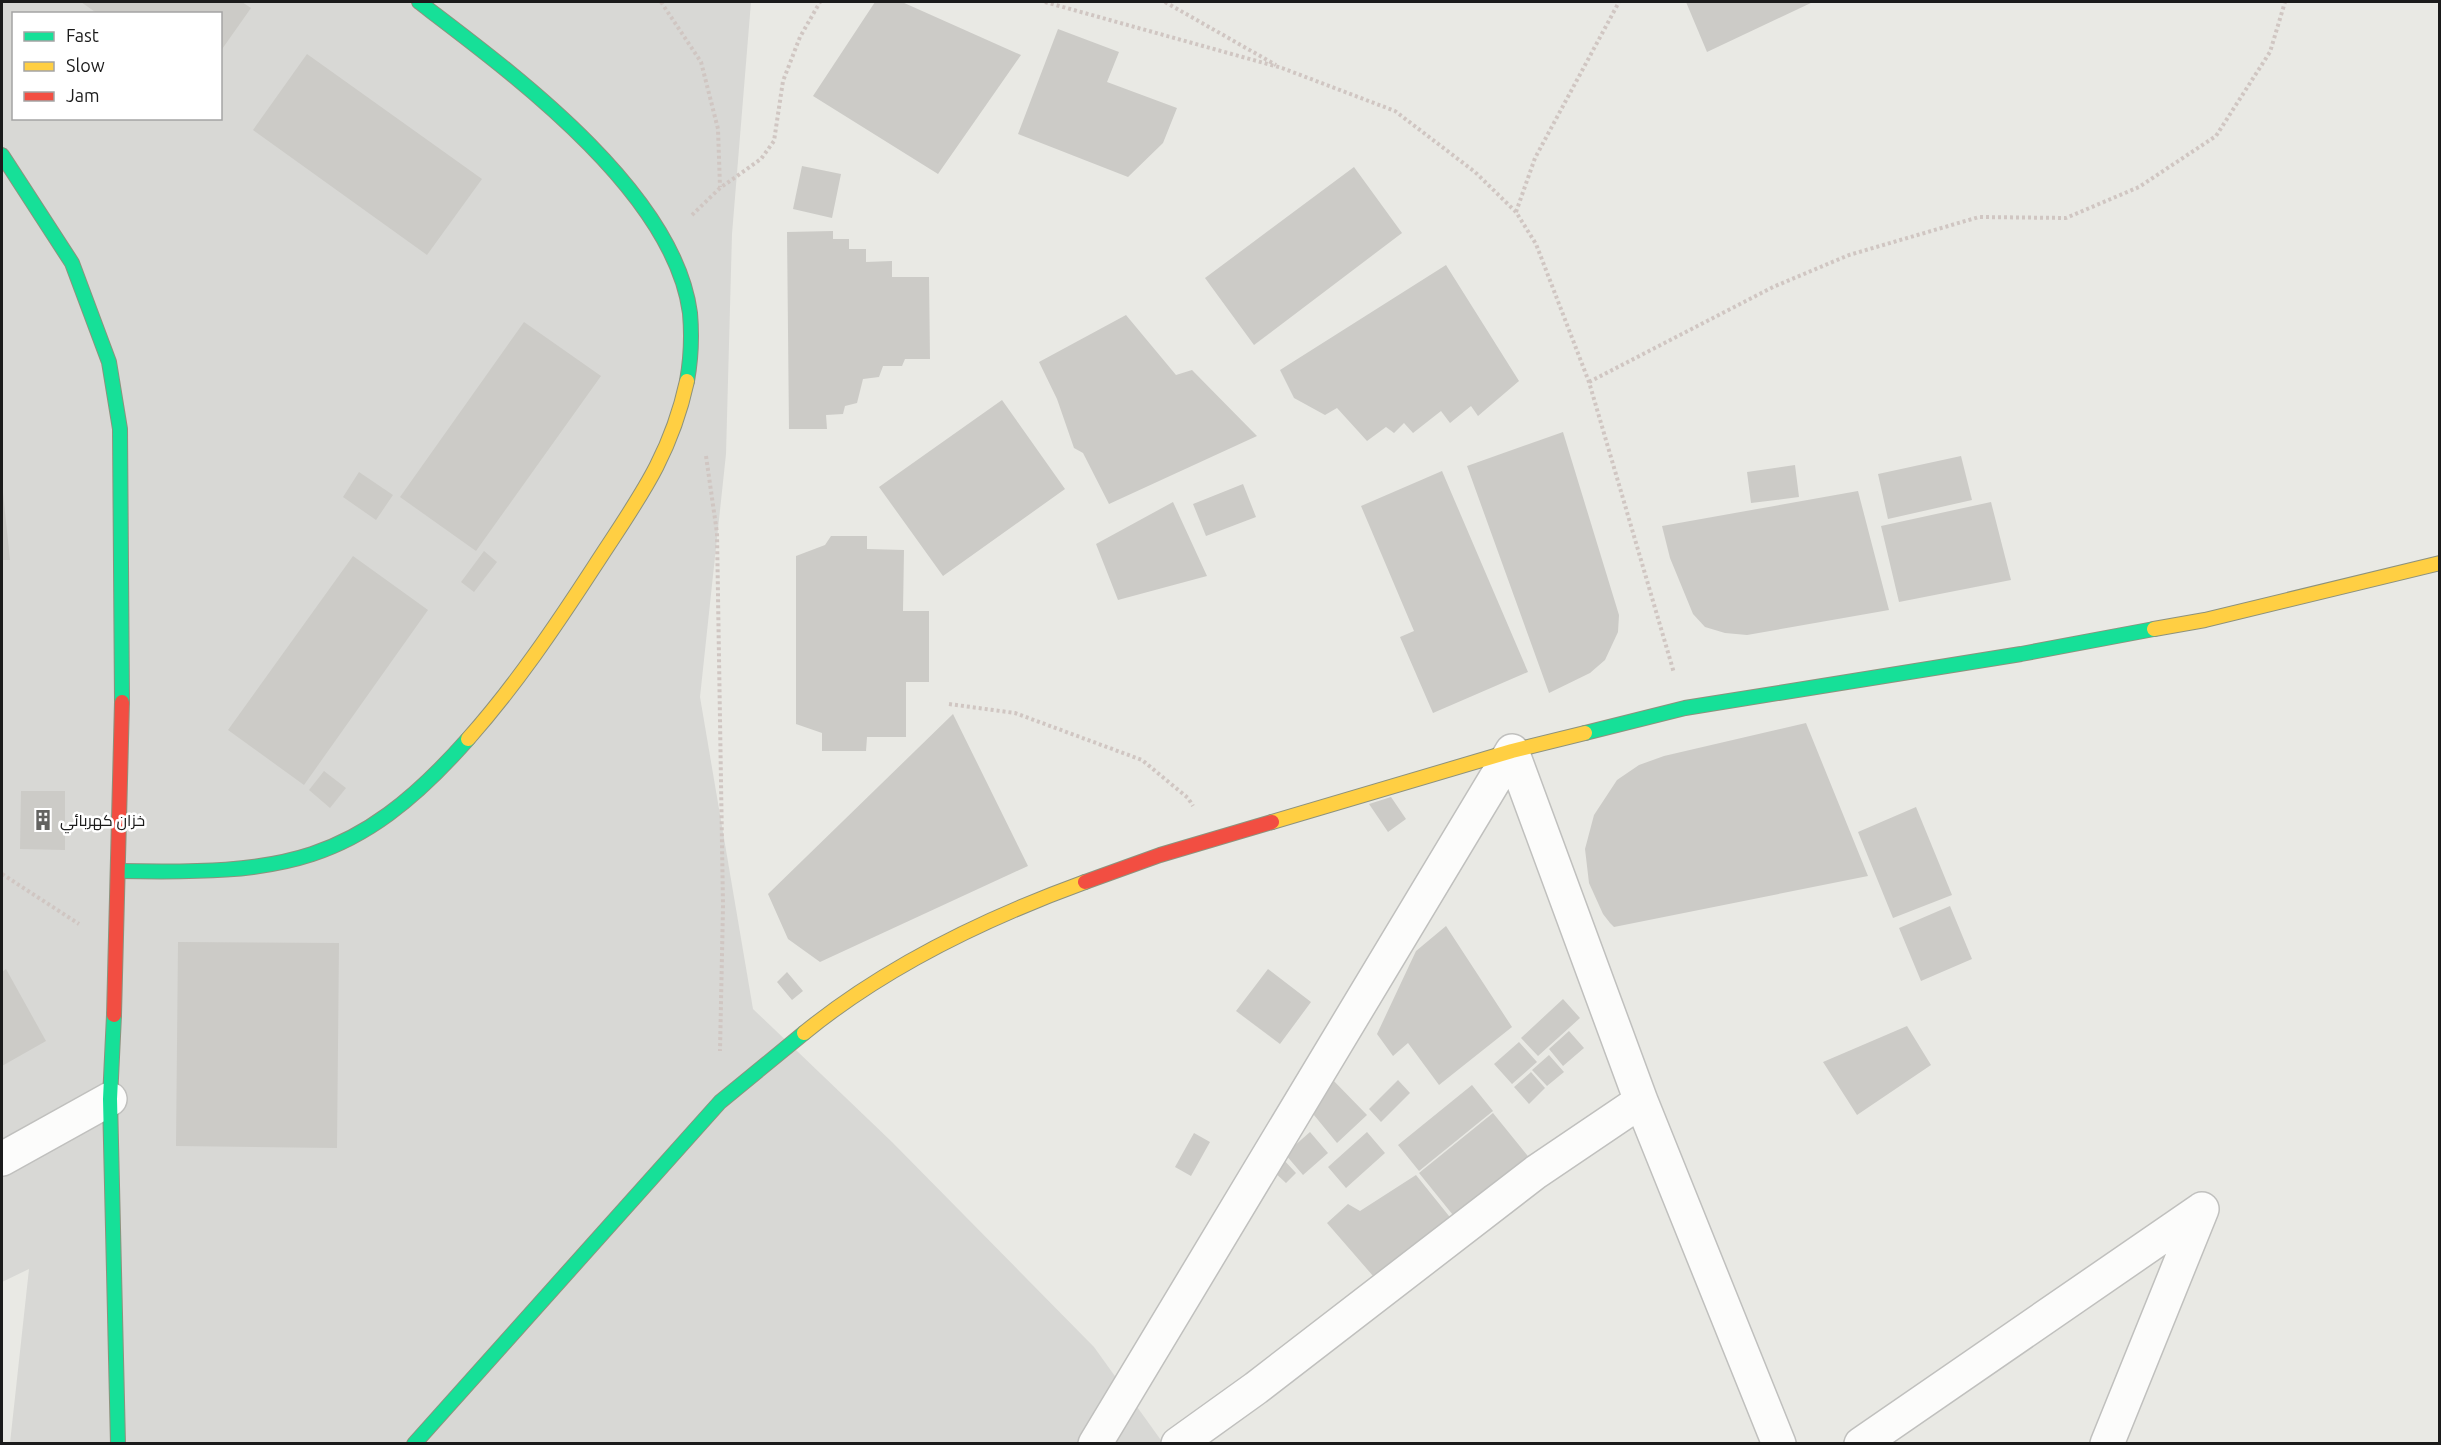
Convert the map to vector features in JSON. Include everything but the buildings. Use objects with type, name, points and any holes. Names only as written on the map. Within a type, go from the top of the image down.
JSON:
[{"type":"street","points":[[118,871],[243,872],[291,863],[339,846],[392,814],[440,771],[486,718],[570,604],[660,464],[684,396],[691,349],[687,294],[666,240],[631,191],[574,130],[513,74],[419,2]]},
{"type":"street","points":[[2,155],[27,190],[72,263],[93,314],[109,362],[120,429],[123,644],[117,947],[110,1099],[118,1443]]},
{"type":"street","points":[[414,1443],[720,1102],[830,1011],[926,953],[1024,904],[1160,855],[1512,751],[1685,708],[2021,654],[2194,622],[2439,563]]},
{"type":"street","points":[[1512,751],[1641,1101],[1779,1443]]},
{"type":"street","points":[[1095,1443],[1512,751]]},
{"type":"street","points":[[2,1159],[110,1099]]},
{"type":"street","points":[[1178,1443],[1265,1380],[1536,1172],[1641,1101]]},
{"type":"street","points":[[1861,1443],[2202,1209],[2107,1443]]},
{"type":"path","points":[[662,2],[701,62],[718,129],[720,188]]},
{"type":"path","points":[[666,240],[720,188],[761,159],[774,141],[783,81],[800,37],[820,2]]},
{"type":"path","points":[[1045,2],[1282,68],[1395,111],[1474,171],[1516,212],[1536,244],[1589,382],[1685,708]]},
{"type":"path","points":[[1165,2],[1282,68]]},
{"type":"path","points":[[1516,212],[1535,158],[1619,2]]},
{"type":"path","points":[[1589,382],[1773,287],[1849,255],[1979,217],[2066,219],[2139,187],[2216,136],[2270,52],[2284,2]]},
{"type":"path","points":[[706,452],[717,533],[723,906],[720,1102]]},
{"type":"path","points":[[949,704],[1015,713],[1142,760],[1188,798],[1215,839]]},
{"type":"path","points":[[2,874],[117,947]]},
{"type":"shaded area","points":[[2,2],[751,2],[732,234],[726,454],[700,697],[753,1009],[892,1142],[1094,1347],[1163,1443],[10,1443],[29,1269],[2,1282]]},
{"type":"traffic: fast","points":[[419,2],[498,63],[583,138],[621,179],[654,223],[678,267],[690,313],[691,347],[687,381]]},
{"type":"traffic: fast","points":[[2,155],[72,263],[109,362],[120,429],[122,702]]},
{"type":"traffic: fast","points":[[1585,733],[1685,708],[2021,654],[2154,629]]},
{"type":"traffic: fast","points":[[119,871],[226,870],[271,864],[312,854],[351,838],[389,814],[427,782],[468,739]]},
{"type":"traffic: fast","points":[[114,1015],[110,1099],[118,1444]]},
{"type":"traffic: fast","points":[[414,1444],[720,1102],[804,1033]]},
{"type":"traffic: slow","points":[[468,739],[534,656],[650,479],[671,434],[687,381]]},
{"type":"traffic: slow","points":[[2154,629],[2205,620],[2440,563]]},
{"type":"traffic: slow","points":[[1272,822],[1512,751],[1585,733]]},
{"type":"traffic: slow","points":[[804,1033],[869,986],[938,946],[1011,911],[1085,882]]},
{"type":"traffic: jam","points":[[114,1015],[122,702]]},
{"type":"traffic: jam","points":[[1085,882],[1160,855],[1272,822]]},
{"type":"place","name":"خزان كهربائي","points":[[43,820]]}]
